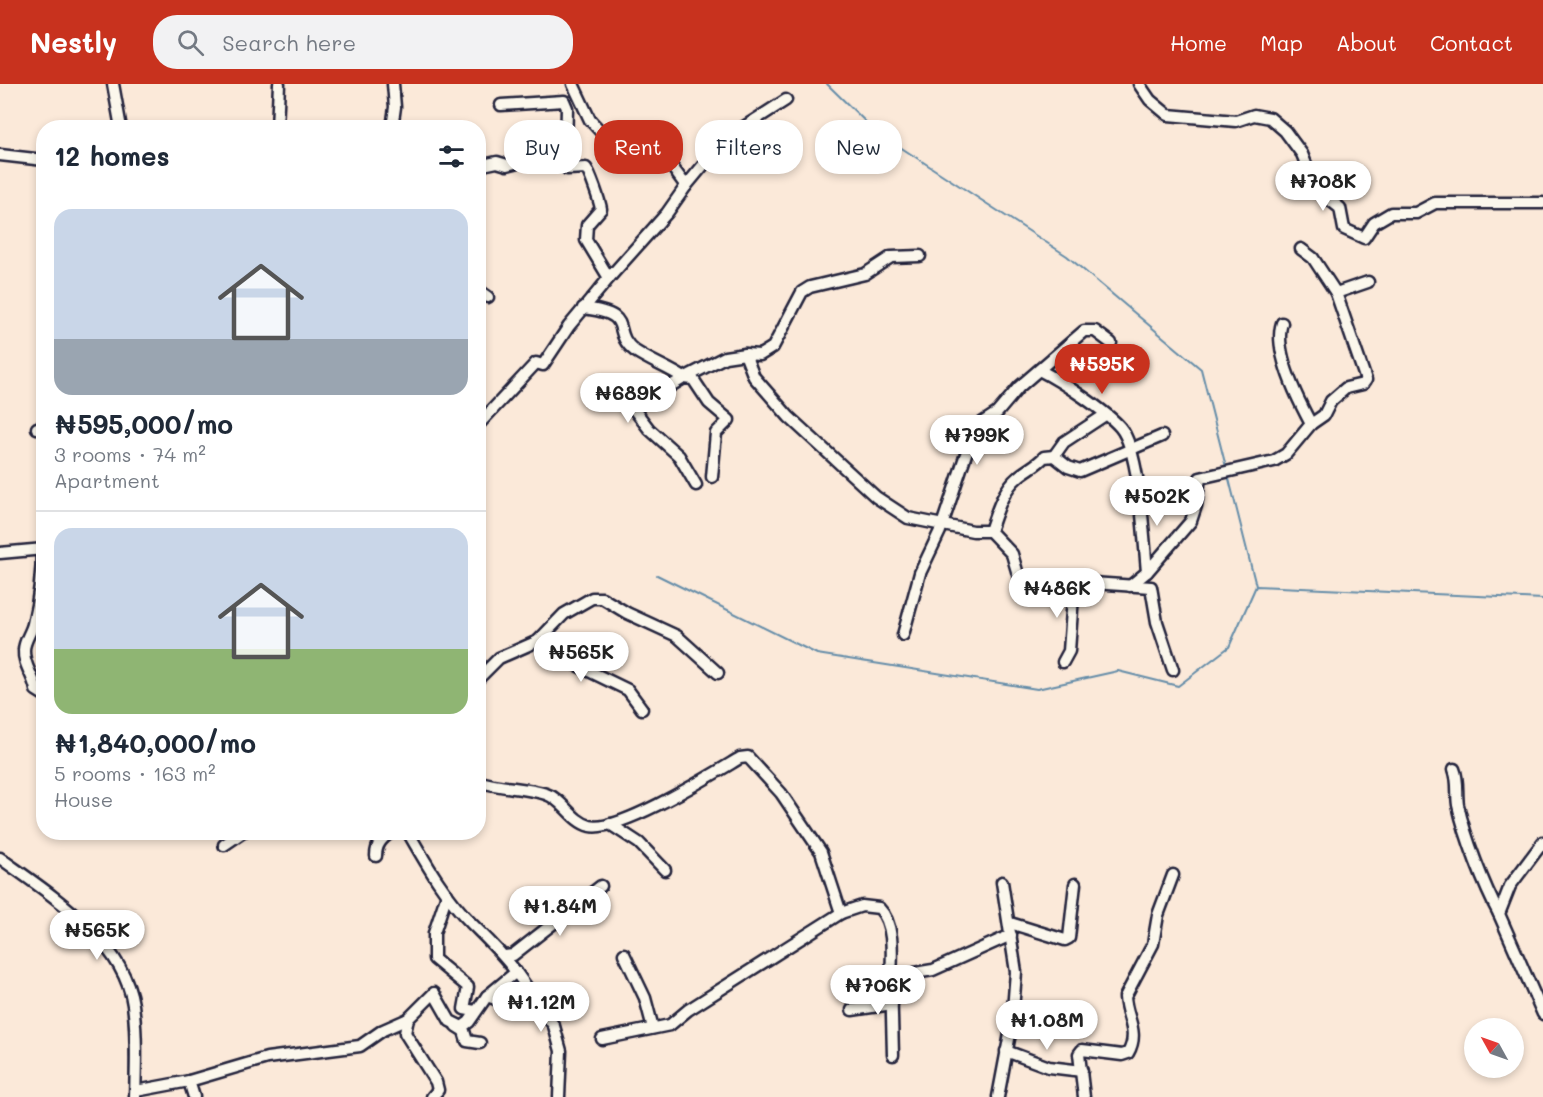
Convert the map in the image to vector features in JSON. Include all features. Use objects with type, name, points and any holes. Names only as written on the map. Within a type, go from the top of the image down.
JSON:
[{"type":"street","points":[[113,84],[120,120]]},
{"type":"street","points":[[277,120],[279,84]]},
{"type":"street","points":[[393,84],[395,107],[393,120]]},
{"type":"street","points":[[573,84],[590,120],[602,133],[670,164],[686,186]]},
{"type":"street","points":[[1139,84],[1150,100],[1168,115],[1236,121],[1254,115],[1270,118],[1286,130],[1302,154],[1316,189],[1340,208],[1344,229],[1364,238],[1374,223],[1391,213],[1416,213],[1435,203],[1543,203]]},
{"type":"street","points":[[486,416],[519,378],[536,363],[543,365],[583,308],[667,213],[725,139],[786,100]]},
{"type":"street","points":[[501,105],[564,101],[567,108],[567,120]]},
{"type":"street","points":[[0,155],[36,159]]},
{"type":"street","points":[[486,164],[497,162],[504,164]]},
{"type":"street","points":[[582,168],[586,168],[590,172],[594,192],[600,199],[601,208],[587,225],[586,240],[609,278]]},
{"type":"street","points":[[1130,586],[1147,572],[1191,521],[1196,506],[1200,478],[1274,461],[1286,454],[1311,424],[1324,415],[1331,401],[1346,388],[1363,384],[1366,381],[1336,293],[1313,258],[1301,249]]},
{"type":"street","points":[[696,485],[679,456],[649,429],[633,408],[725,357],[745,354],[760,355],[773,347],[802,292],[810,287],[865,273],[891,257],[920,256]]},
{"type":"street","points":[[1336,293],[1368,282]]},
{"type":"street","points":[[583,308],[610,313],[620,320],[626,342],[636,351],[684,378],[693,379],[709,403],[729,420],[716,433],[712,477]]},
{"type":"street","points":[[1282,323],[1279,331],[1284,359],[1296,395],[1311,424]]},
{"type":"street","points":[[903,635],[920,573],[942,525],[970,442],[980,424],[997,413],[1019,387],[1084,332],[1095,331],[1111,343]]},
{"type":"street","points":[[745,354],[754,377],[789,417],[876,497],[908,518],[990,531],[1012,554],[1019,578],[1151,587],[1157,622],[1173,670]]},
{"type":"street","points":[[1041,370],[1057,379],[1121,428],[1131,450],[1138,484],[1147,572]]},
{"type":"street","points":[[1054,456],[1064,442],[1105,415]]},
{"type":"street","points":[[990,531],[996,513],[1017,477],[1036,466],[1044,457],[1054,456],[1068,467],[1080,471],[1162,436]]},
{"type":"street","points":[[0,553],[36,550]]},
{"type":"street","points":[[1063,662],[1069,651],[1074,583]]},
{"type":"street","points":[[486,671],[499,658],[538,641],[564,614],[592,598],[602,598],[627,613],[677,636],[718,673]]},
{"type":"street","points":[[36,608],[33,625],[24,648],[25,662],[35,681],[36,690]]},
{"type":"street","points":[[538,641],[556,655],[628,690],[642,710]]},
{"type":"street","points":[[486,784],[498,788],[531,790],[550,795],[580,823],[593,827],[610,824],[682,793],[740,758],[748,757],[781,793],[822,852],[842,913]]},
{"type":"street","points":[[1454,769],[1457,777],[1458,804],[1489,895],[1543,1014]]},
{"type":"street","points":[[610,824],[639,843],[665,870]]},
{"type":"street","points":[[224,845],[231,840]]},
{"type":"street","points":[[376,856],[376,849],[381,840]]},
{"type":"street","points":[[413,840],[435,879],[505,956],[554,1026],[561,1051],[559,1097]]},
{"type":"street","points":[[1499,914],[1510,886],[1543,842]]},
{"type":"street","points":[[0,858],[77,915],[100,940],[124,975],[133,1004],[136,1094],[267,1059],[360,1046],[408,1019],[434,993],[450,1021],[464,1031],[467,1041],[480,1043]]},
{"type":"street","points":[[1084,1097],[1083,1071],[1079,1054],[1082,1050],[1122,1055],[1128,1053],[1133,1045],[1134,1030],[1125,1007],[1125,997],[1153,944],[1158,915],[1173,875]]},
{"type":"street","points":[[998,1097],[1012,1023],[1016,972],[1002,882]]},
{"type":"street","points":[[1010,923],[1065,940],[1069,938],[1075,884]]},
{"type":"street","points":[[505,956],[513,955],[601,886]]},
{"type":"street","points":[[447,894],[439,911],[434,933],[434,959],[468,987],[464,1010],[475,1011]]},
{"type":"street","points":[[602,1039],[670,1025],[688,1010],[842,913],[862,906],[879,908],[887,917],[892,954],[893,1055]]},
{"type":"street","points":[[891,977],[933,970],[1011,935]]},
{"type":"street","points":[[624,954],[645,998],[653,1029]]},
{"type":"street","points":[[456,1025],[462,1027],[469,1022],[487,996],[516,972]]},
{"type":"street","points":[[487,996],[526,1010],[539,1004]]},
{"type":"street","points":[[852,1010],[892,1004]]},
{"type":"street","points":[[408,1019],[405,1034],[436,1082],[438,1090],[432,1097]]},
{"type":"street","points":[[1006,1051],[1049,1067],[1083,1071]]},
{"type":"street","points":[[189,1081],[194,1097]]},
{"type":"waterway","points":[[827,84],[874,130],[1067,256],[1201,369],[1226,467]]},
{"type":"waterway","points":[[1228,475],[1256,586]]},
{"type":"waterway","points":[[657,575],[817,654],[1037,689],[1118,671],[1178,686],[1229,647],[1256,586],[1543,599]]}]
